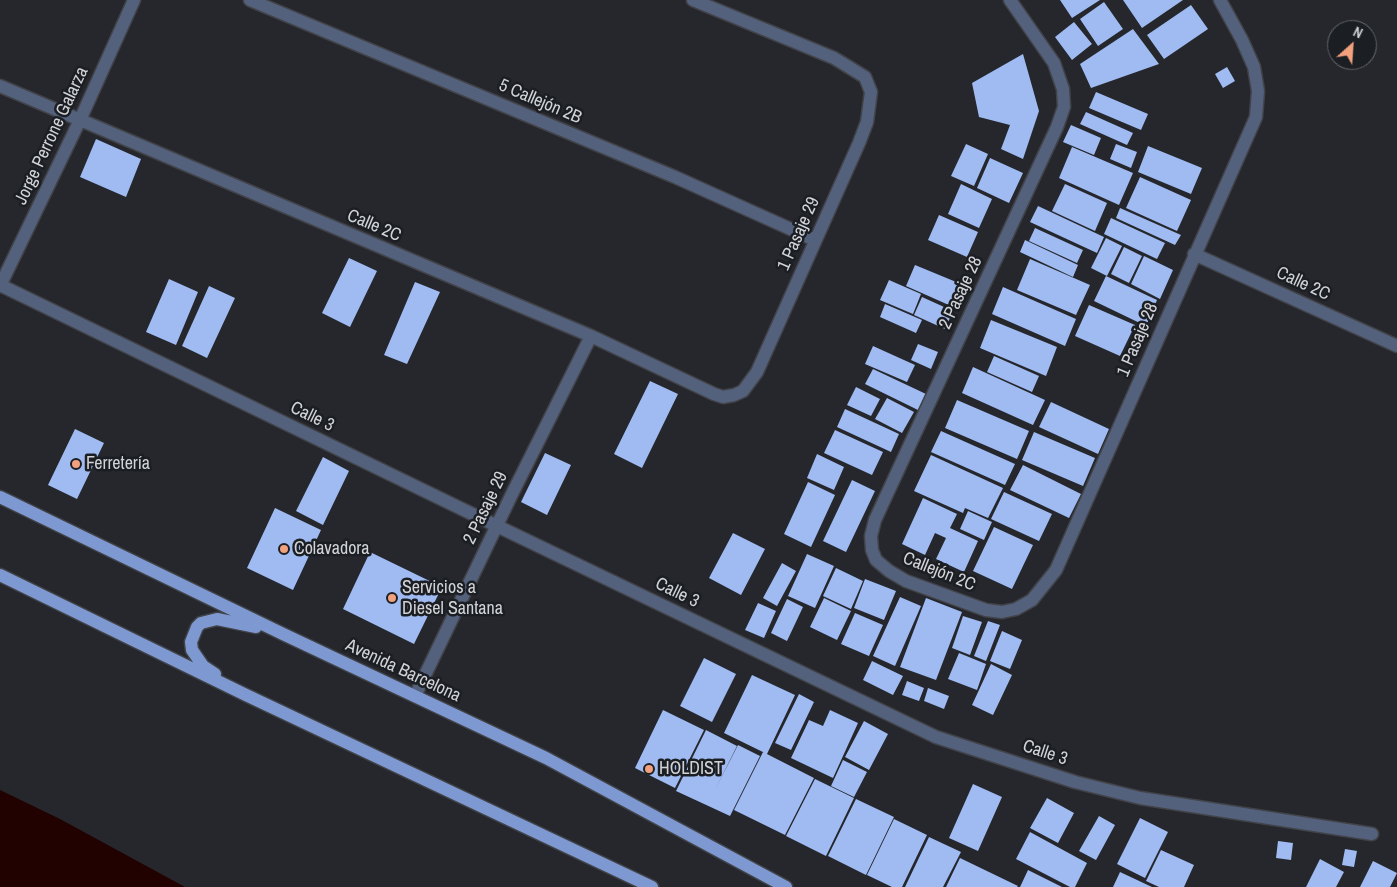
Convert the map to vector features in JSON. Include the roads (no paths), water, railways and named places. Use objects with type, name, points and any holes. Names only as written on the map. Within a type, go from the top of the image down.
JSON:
[{"type":"main road","name":"Avenida Barcelona","points":[[0,497],[283,634],[546,758],[786,887]]},
{"type":"main road","points":[[0,575],[246,695],[652,887]]},
{"type":"main road","points":[[246,695],[203,666],[196,658],[191,642],[197,627],[202,623],[217,619],[283,634]]},
{"type":"street","name":"Jorge Perrone Galarza","points":[[0,285],[80,120],[134,0]]},
{"type":"street","name":"5 Callejón 2B","points":[[250,0],[675,177],[815,240]]},
{"type":"street","name":"1 Pasaje 29","points":[[693,0],[834,58],[865,77],[871,92],[867,122],[757,372],[743,391],[734,395]]},
{"type":"street","name":"2 Pasaje 28","points":[[871,536],[875,520],[1057,127],[1064,107],[1063,89],[1054,63],[1010,0]]},
{"type":"street","name":"1 Pasaje 28","points":[[1016,610],[1032,600],[1056,570],[1070,543],[1194,254],[1256,117],[1258,91],[1254,67],[1242,40],[1220,0]]},
{"type":"street","name":"Calle 2C","points":[[0,86],[591,336],[714,394],[723,397],[734,395]]},
{"type":"street","name":"Calle 2C","points":[[1194,254],[1397,346]]},
{"type":"street","name":"Calle 3","points":[[0,285],[936,737],[1075,782],[1140,798],[1372,834]]},
{"type":"street","name":"2 Pasaje 29","points":[[415,696],[591,336]]},
{"type":"street","name":"Callejón 2C","points":[[871,536],[872,550],[876,560],[889,571],[906,581],[986,610],[1002,612],[1016,610]]},
{"type":"place","name":"Ferretería","points":[[76,464]]},
{"type":"place","name":"Colavadora","points":[[284,549]]},
{"type":"place","name":"Servicios a Diesel Santana","points":[[392,598]]},
{"type":"place","name":"HOLDIST","points":[[649,769]]}]
